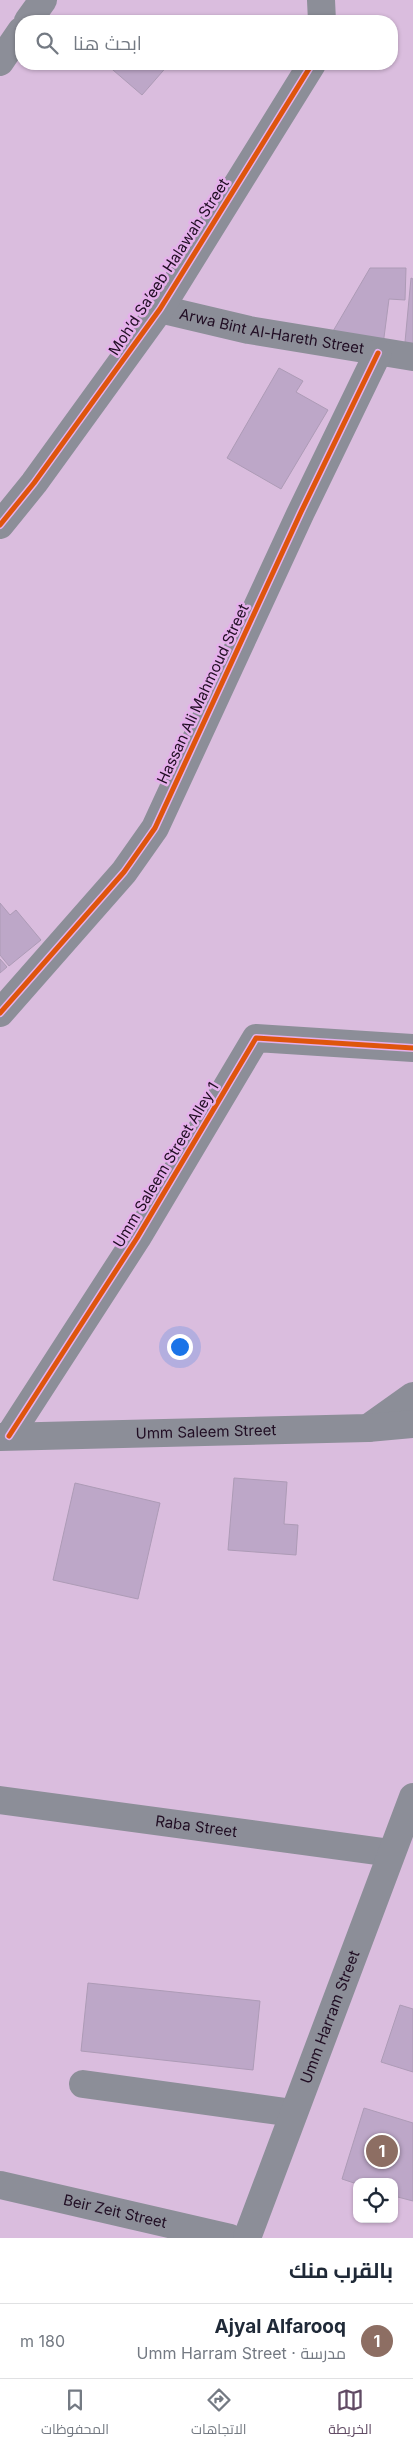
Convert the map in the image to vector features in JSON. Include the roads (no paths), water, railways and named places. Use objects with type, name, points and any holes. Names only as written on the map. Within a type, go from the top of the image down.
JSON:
[{"type":"street","points":[[32,15],[43,0]]},
{"type":"street","points":[[321,0],[322,15]]},
{"type":"street","points":[[0,62],[15,40]]},
{"type":"street","name":"Moh’d Sa’eeb Halawah Street","points":[[0,525],[34,484],[160,309],[308,70]]},
{"type":"street","name":"Arwa Bint Al-Hareth Street","points":[[160,309],[249,330],[378,353],[413,357]]},
{"type":"street","name":"Hassan Ali Mahmoud Street","points":[[0,1013],[124,872],[155,828],[301,512],[378,353]]},
{"type":"street","name":"Umm Saleem Street Alley 1","points":[[5,1436],[137,1238],[256,1038],[413,1048]]},
{"type":"street","points":[[368,1428],[413,1396]]},
{"type":"street","name":"Umm Saleem Street","points":[[5,1436],[368,1428],[413,1424]]},
{"type":"street","name":"Umm Harram Street","points":[[247,2238],[413,1797]]},
{"type":"street","name":"Raba Street","points":[[0,1800],[391,1853]]},
{"type":"street","points":[[83,2084],[293,2114]]},
{"type":"street","name":"Beir Zeit Street","points":[[0,2185],[230,2238]]},
{"type":"place","name":"Ajyal Alfarooq","points":[[382,2151]]}]
